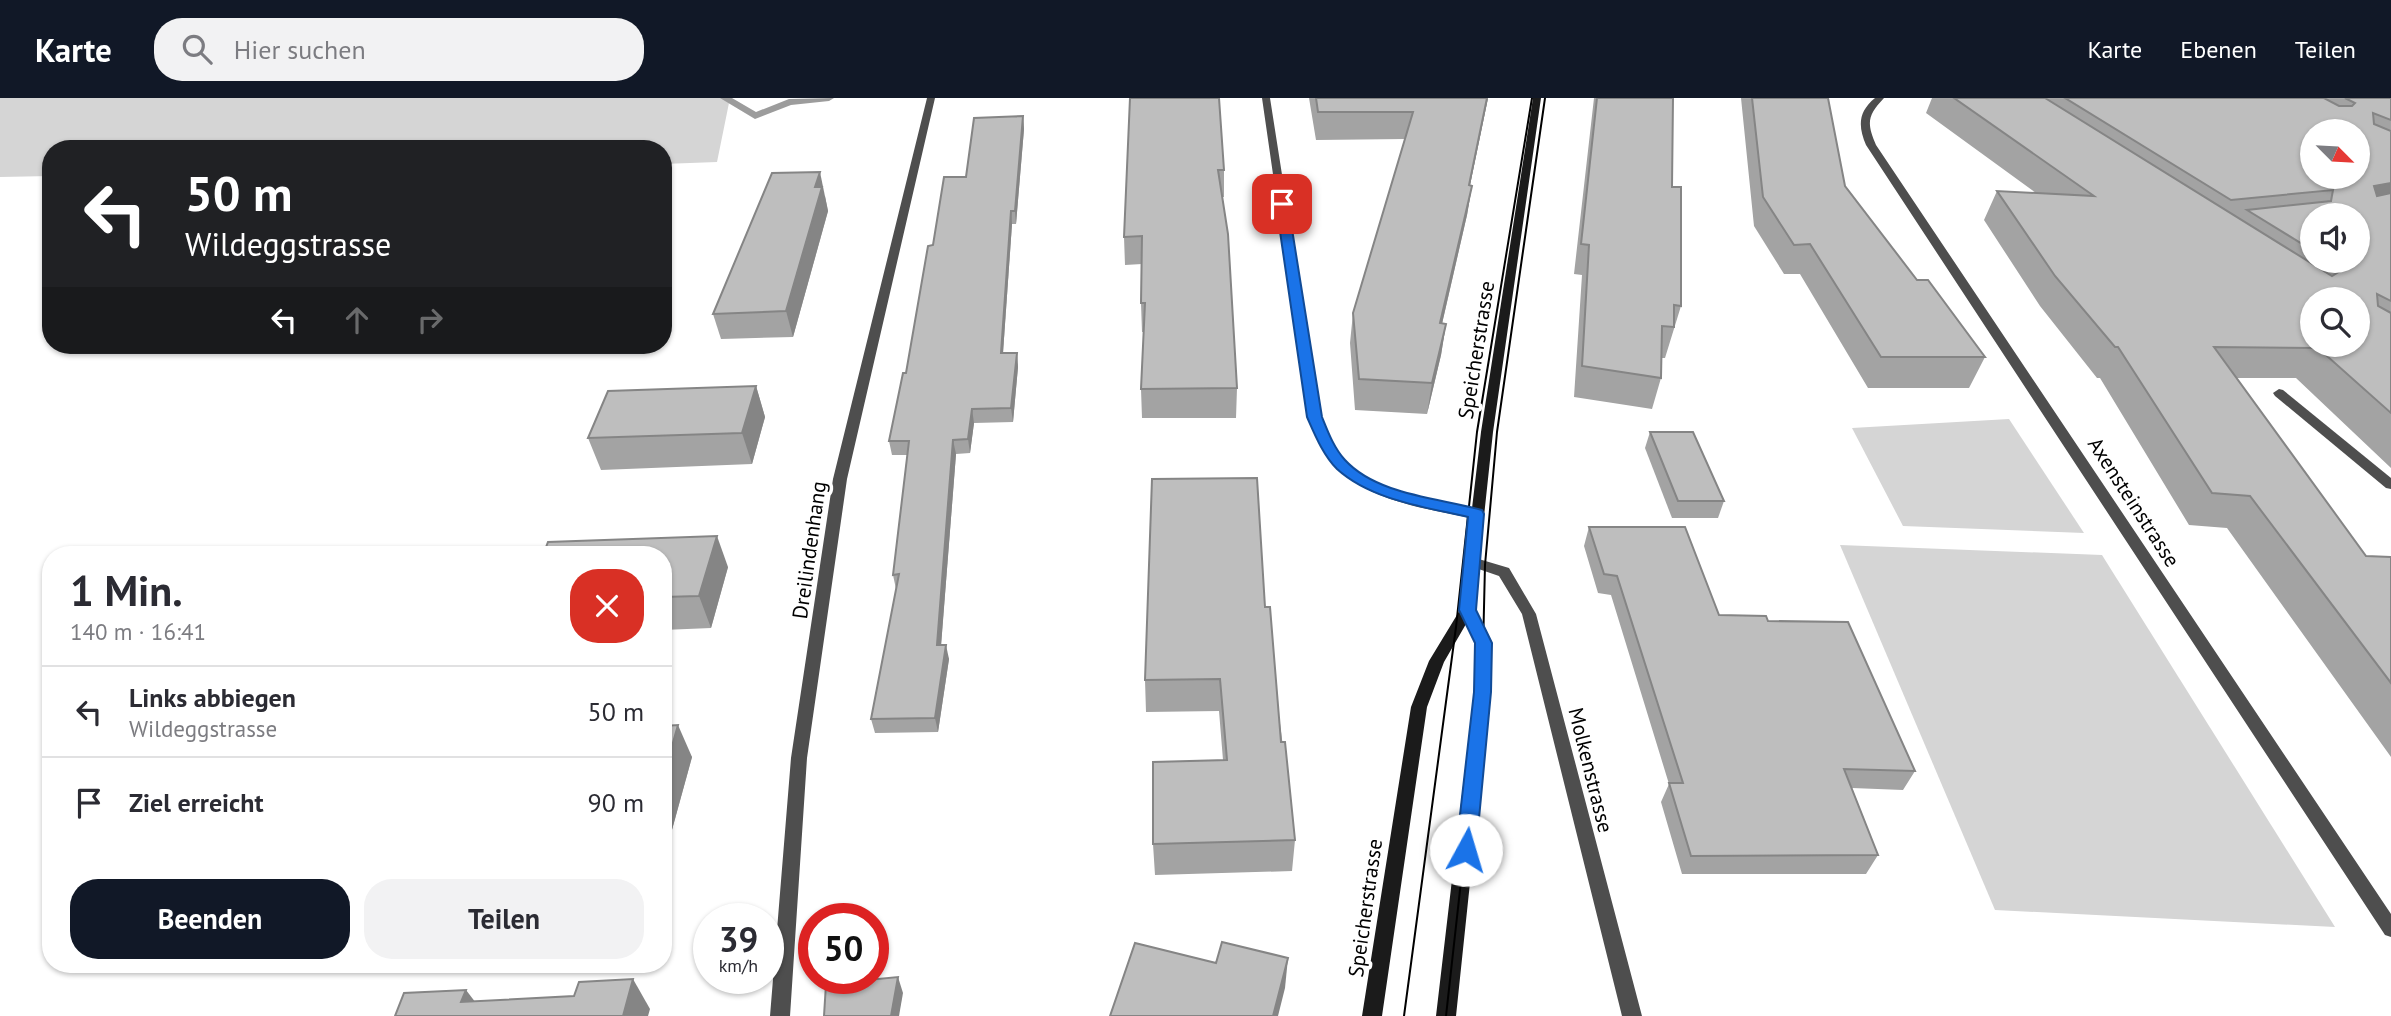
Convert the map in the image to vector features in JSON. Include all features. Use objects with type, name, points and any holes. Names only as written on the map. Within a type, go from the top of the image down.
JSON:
[{"type":"main road","name":"Speicherstrasse","points":[[1372,1016],[1419,707],[1437,661],[1467,610],[1476,514],[1537,98]]},
{"type":"main road","points":[[1446,1016],[1482,692],[1484,643],[1467,610]]},
{"type":"street","name":"Dreilindenhang","points":[[780,1016],[799,758],[840,479],[931,98]]},
{"type":"street","points":[[1266,98],[1314,417],[1326,443],[1341,464],[1361,479],[1399,495],[1476,514]]},
{"type":"street","name":"Axensteinstrasse","points":[[1880,98],[1870,105],[1863,116],[1863,129],[1871,145],[2391,929]]},
{"type":"street","points":[[2279,393],[2391,485]]},
{"type":"street","name":"Molkenstrasse","points":[[1472,562],[1504,572],[1530,614],[1632,1016]]},
{"type":"shaded area","points":[[0,98],[730,98],[717,162],[672,164],[672,140],[42,140],[42,176],[0,177]]},
{"type":"shaded area","points":[[2009,419],[2084,533],[1903,526],[1852,428]]},
{"type":"shaded area","points":[[1840,545],[2102,555],[2335,927],[1995,910]]},
{"type":"building","points":[[1130,98],[1219,98],[1224,170],[1218,170],[1228,234],[1237,388],[1141,389],[1145,303],[1141,303],[1142,236],[1124,237]]},
{"type":"building","points":[[1316,98],[1487,98],[1469,185],[1472,186],[1440,323],[1446,324],[1432,383],[1359,379],[1353,313],[1413,112],[1318,112]]},
{"type":"building","points":[[1597,98],[1673,98],[1672,187],[1681,187],[1681,306],[1674,305],[1674,327],[1662,326],[1661,378],[1582,366],[1589,245],[1581,244]]},
{"type":"building","points":[[1752,98],[1828,98],[1845,186],[1917,280],[1928,280],[1985,357],[1881,357],[1810,244],[1794,245],[1763,197]]},
{"type":"building","points":[[1954,98],[2045,98],[2300,256],[2300,273],[2327,273],[2332,276],[2337,273],[2370,273],[2370,203],[2312,203],[2331,201],[2333,190],[2231,200],[2065,98],[2324,98],[2339,106],[2352,106],[2355,103],[2345,98],[2391,98],[2391,120],[2373,113],[2374,124],[2391,131],[2391,183],[2374,186],[2377,196],[2391,193],[2391,301],[2377,294],[2378,306],[2391,313],[2391,413],[2328,357],[2370,357],[2370,287],[2300,287],[2300,348],[2214,347],[2366,556],[2391,557],[2391,683],[2250,496],[2212,493],[2118,347],[2115,347],[2055,276],[1997,191],[2094,196]]},
{"type":"building","points":[[1023,116],[1015,211],[1011,211],[1001,353],[1017,353],[1011,408],[972,409],[968,439],[953,440],[937,645],[946,645],[935,718],[871,719],[899,574],[893,575],[909,441],[889,441],[903,373],[906,373],[928,246],[933,245],[944,177],[966,177],[974,118]]},
{"type":"building","points":[[820,172],[815,187],[822,187],[786,311],[713,314],[772,173]]},
{"type":"building","points":[[2300,204],[2300,243],[2247,210]]},
{"type":"building","points":[[756,386],[742,433],[588,438],[608,391]]},
{"type":"building","points":[[1650,432],[1693,432],[1724,501],[1678,501]]},
{"type":"building","points":[[1257,478],[1265,607],[1270,607],[1281,742],[1285,742],[1295,840],[1153,844],[1153,762],[1227,760],[1220,679],[1145,680],[1152,479]]},
{"type":"building","points":[[1589,527],[1685,527],[1719,615],[1766,616],[1768,621],[1848,622],[1915,771],[1844,769],[1878,855],[1691,856],[1669,783],[1683,783],[1617,576],[1604,574]]},
{"type":"building","points":[[717,536],[699,596],[672,597],[672,546],[546,546],[548,542]]},
{"type":"building","points":[[672,725],[678,725],[672,746]]},
{"type":"building","points":[[1222,942],[1288,958],[1273,1016],[1110,1016],[1135,943],[1216,963]]},
{"type":"building","points":[[898,977],[891,1016],[824,1016],[825,994],[889,994],[889,978]]},
{"type":"building","points":[[633,979],[623,1016],[395,1016],[404,993],[466,990],[461,1002],[574,996],[579,982]]},
{"type":"waterway","points":[[725,98],[755,116],[789,102],[829,98]]},
{"type":"tram line","points":[[1404,1016],[1456,627],[1477,432],[1532,98]]},
{"type":"tram line","points":[[1446,1016],[1482,692],[1485,565],[1497,432],[1545,98]]},
{"type":"route","points":[[1282,204],[1314,417],[1326,443],[1341,464],[1361,479],[1399,495],[1476,514],[1467,610],[1484,643],[1482,692],[1466,850]]}]
